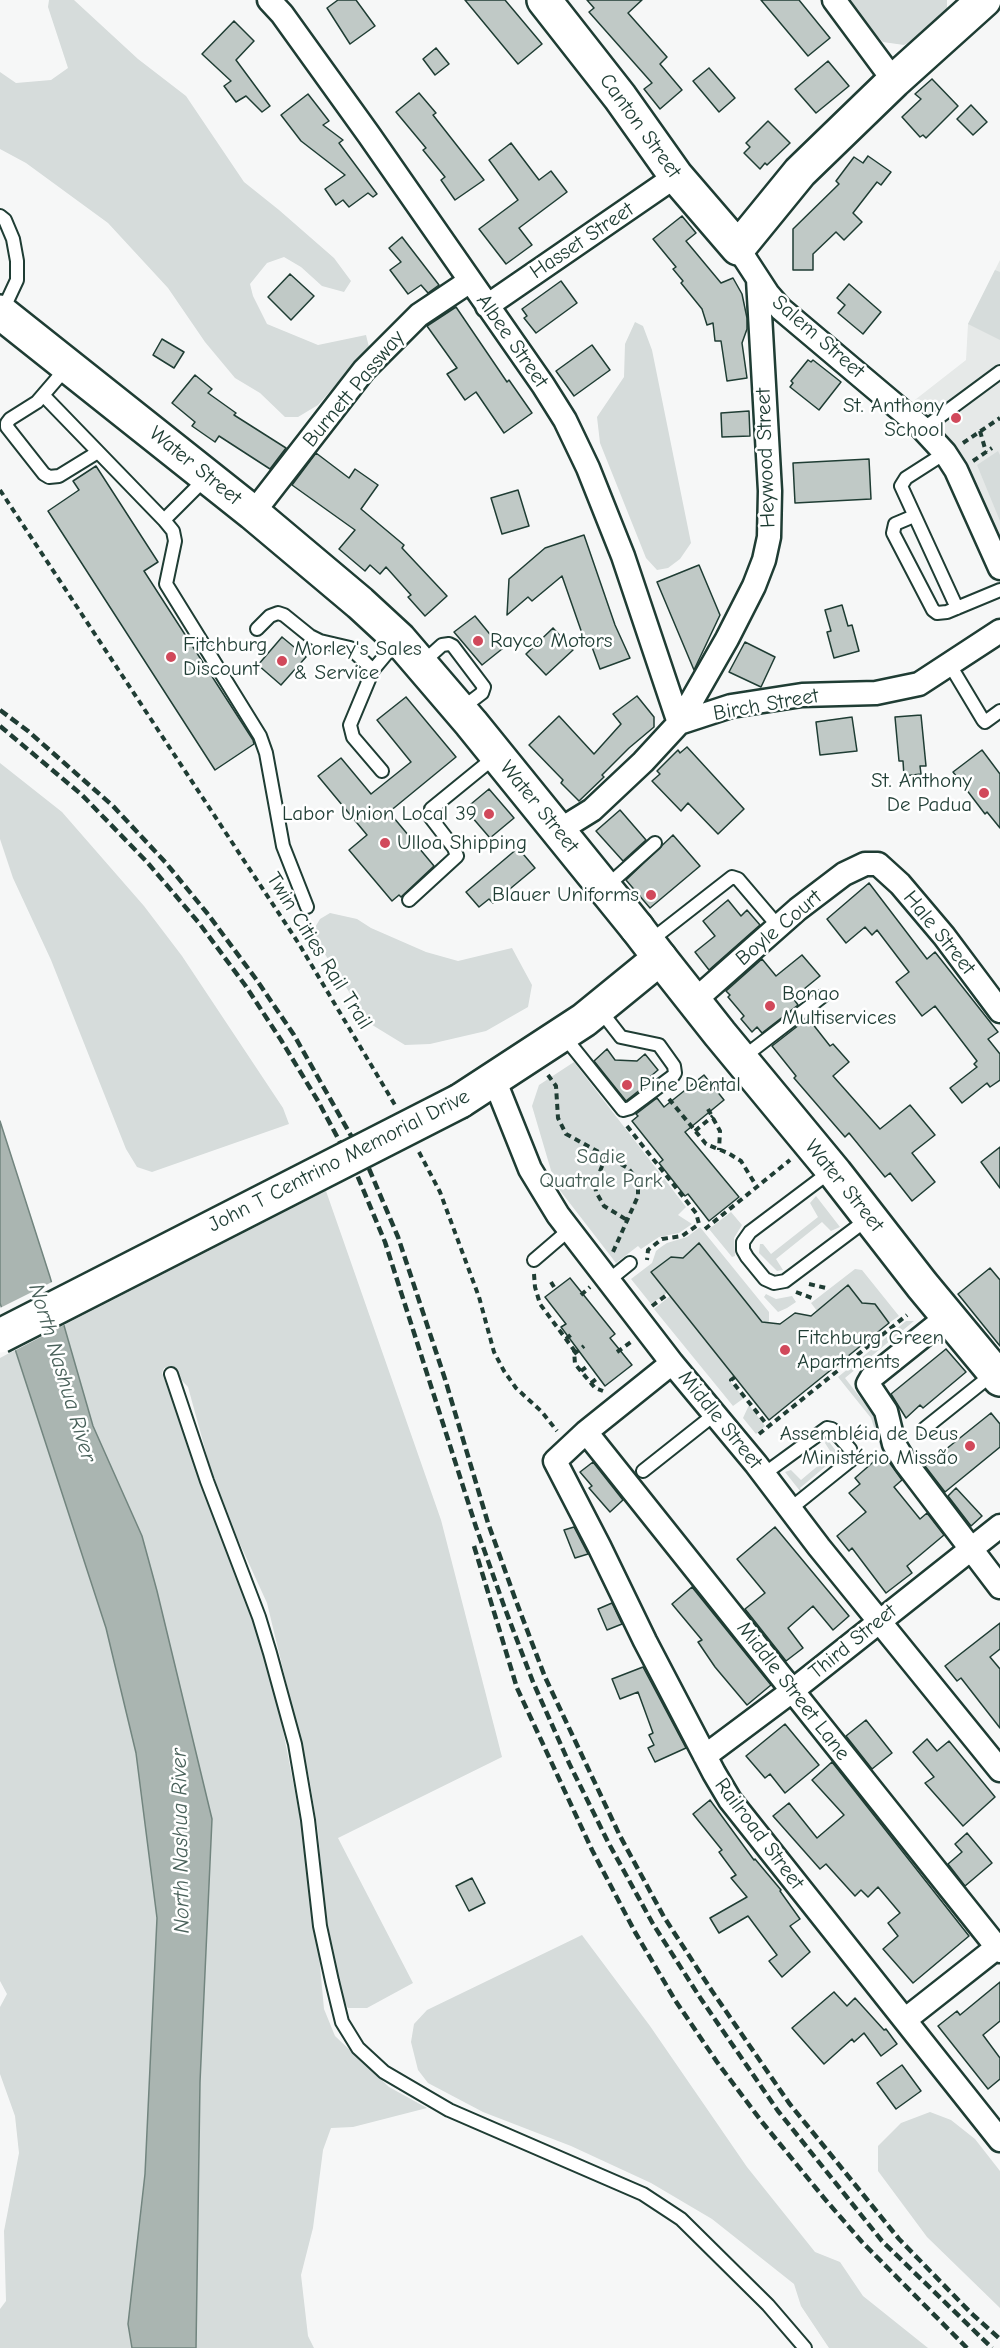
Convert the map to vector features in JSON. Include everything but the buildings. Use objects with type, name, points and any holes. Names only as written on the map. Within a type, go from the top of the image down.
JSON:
[{"type":"main road","name":"Canton Street","points":[[544,0],[620,97],[676,176],[738,248]]},
{"type":"main road","points":[[738,248],[800,172],[894,81],[984,0]]},
{"type":"main road","name":"Water Street","points":[[0,313],[208,476],[360,603],[399,639],[497,755],[998,1376]]},
{"type":"main road","name":"John T Centrino Memorial Drive","points":[[0,1336],[460,1101],[599,1008],[648,943]]},
{"type":"street","name":"Albee Street","points":[[269,0],[282,14],[369,135],[565,420],[588,468],[623,556],[679,723]]},
{"type":"street","points":[[834,0],[894,81]]},
{"type":"street","name":"Hasset Street","points":[[487,306],[676,176]]},
{"type":"street","name":"Salem Street","points":[[738,248],[781,309],[923,429],[945,453],[956,470],[1000,568]]},
{"type":"street","name":"Heywood Street","points":[[679,723],[754,586],[764,561],[769,537],[770,491],[758,279]]},
{"type":"street","name":"Burnett Passway","points":[[253,513],[364,370],[419,315],[470,281]]},
{"type":"street","name":"Birch Street","points":[[558,831],[592,810],[679,723],[731,706],[802,695],[876,693],[919,684],[1000,631]]},
{"type":"street","name":"Boyle Court","points":[[694,1001],[778,926],[844,874],[870,864]]},
{"type":"street","name":"Hale Street","points":[[870,864],[878,864],[900,884],[944,936],[1000,1010]]},
{"type":"street","name":"Middle Street","points":[[494,1079],[538,1185],[569,1230],[610,1269],[672,1363],[764,1474],[819,1547],[1000,1770]]},
{"type":"street","points":[[948,1316],[872,1377],[868,1384],[886,1411],[894,1444],[905,1462],[1000,1587]]},
{"type":"street","points":[[562,1454],[672,1363]]},
{"type":"street","name":"Middle Street Lane","points":[[586,1432],[999,1947]]},
{"type":"street","name":"Railroad Street","points":[[562,1454],[599,1546],[645,1641],[730,1800],[1000,2140]]},
{"type":"street","name":"Third Street","points":[[705,1756],[792,1691],[1000,1526]]},
{"type":"street","points":[[906,2019],[999,1947]]},
{"type":"lane","points":[[0,216],[5,220],[13,239],[17,261],[17,280],[0,313]]},
{"type":"lane","points":[[68,365],[43,395],[7,423],[7,427],[44,474],[49,477],[59,476],[98,452]]},
{"type":"lane","points":[[923,429],[1000,372]]},
{"type":"lane","points":[[43,395],[172,531],[175,541],[166,584],[260,736],[266,753],[283,846],[307,907]]},
{"type":"lane","points":[[945,453],[903,481],[902,490],[957,608]]},
{"type":"lane","points":[[164,520],[208,476]]},
{"type":"lane","points":[[914,516],[895,524],[893,533],[933,610],[941,613],[1000,590]]},
{"type":"lane","points":[[256,628],[270,616],[278,613],[284,615],[310,636],[320,641],[350,648],[373,670]]},
{"type":"lane","points":[[382,771],[353,737],[350,730],[352,719],[373,670],[399,639]]},
{"type":"lane","points":[[950,665],[983,720],[987,720],[1000,711]]},
{"type":"lane","points":[[409,900],[457,856],[454,848],[431,818],[431,809],[497,755]]},
{"type":"lane","points":[[604,888],[655,843]]},
{"type":"lane","points":[[648,943],[732,877],[738,879],[778,926]]},
{"type":"lane","points":[[740,1059],[823,996]]},
{"type":"lane","points":[[562,1034],[623,1110],[630,1108],[675,1073],[674,1066],[663,1049],[656,1043],[621,1037],[599,1008]]},
{"type":"lane","points":[[832,1170],[750,1232],[743,1242],[743,1250],[747,1257],[765,1279],[774,1283],[785,1281],[870,1218]]},
{"type":"lane","points":[[534,1260],[569,1230]]},
{"type":"lane","points":[[610,1269],[630,1263]]},
{"type":"lane","points":[[171,1374],[207,1481],[259,1617],[270,1653],[295,1744],[308,1820],[320,1926],[332,1981],[342,2022],[358,2048],[384,2072],[449,2110],[643,2193],[681,2219],[768,2305],[805,2348]]},
{"type":"lane","points":[[924,1429],[998,1376]]},
{"type":"lane","points":[[643,1471],[715,1414]]},
{"type":"lane","points":[[764,1474],[824,1429],[832,1429],[850,1449],[851,1460],[790,1509]]},
{"type":"path","points":[[968,440],[1000,418]]},
{"type":"path","points":[[980,431],[986,452]]},
{"type":"path","points":[[978,458],[992,448]]},
{"type":"path","name":"Twin Cities Rail Trail","points":[[0,490],[299,944],[399,1113]]},
{"type":"path","points":[[548,1075],[556,1086],[561,1129],[570,1138],[628,1168],[638,1184],[638,1196],[610,1269]]},
{"type":"path","points":[[659,1087],[706,1144],[735,1156],[741,1161],[757,1187]]},
{"type":"path","points":[[708,1109],[720,1131],[719,1150]]},
{"type":"path","points":[[695,1131],[713,1116]]},
{"type":"path","points":[[627,1126],[696,1213],[699,1224],[682,1236],[662,1239],[649,1249],[645,1264]]},
{"type":"path","points":[[414,1143],[440,1192],[479,1297],[494,1352],[516,1388],[542,1412],[562,1454]]},
{"type":"path","points":[[606,1156],[595,1184],[596,1192],[604,1206],[627,1220]]},
{"type":"path","points":[[705,1229],[790,1160]]},
{"type":"path","points":[[534,1260],[534,1287],[537,1299],[574,1350],[575,1364],[598,1390],[608,1388]]},
{"type":"path","points":[[551,1282],[554,1287]]},
{"type":"path","points":[[650,1308],[668,1294]]},
{"type":"path","points":[[545,1311],[551,1306]]},
{"type":"path","points":[[754,1438],[907,1315]]},
{"type":"path","points":[[557,1326],[563,1321]]},
{"type":"path","points":[[566,1339],[573,1333]]},
{"type":"path","points":[[617,1352],[634,1339]]},
{"type":"path","points":[[574,1354],[584,1346]]},
{"type":"path","points":[[581,1371],[589,1365]]},
{"type":"path","points":[[591,1383],[599,1377]]},
{"type":"path","points":[[735,1377],[732,1380],[768,1426]]},
{"type":"shaded area","name":"St. Anthony School","points":[[1000,260],[1000,568],[956,470],[902,410],[966,360],[968,324]]},
{"type":"green space","points":[[49,0],[74,0],[138,59],[186,96],[244,182],[334,258],[351,281],[344,292],[322,286],[301,267],[284,257],[267,263],[250,284],[253,296],[267,324],[318,345],[366,335],[369,347],[318,405],[298,417],[285,417],[260,393],[235,378],[205,342],[168,288],[108,223],[26,163],[0,149],[0,72],[16,83],[51,80],[68,68],[48,7]]},
{"type":"green space","points":[[851,0],[947,0],[947,9],[926,33],[904,45],[883,42],[855,14]]},
{"type":"green space","points":[[995,270],[1000,272],[1000,340],[968,324]]},
{"type":"green space","points":[[635,322],[643,326],[652,350],[691,543],[680,559],[668,568],[657,570],[646,558],[600,443],[597,417],[624,377],[625,344]]},
{"type":"green space","points":[[998,451],[1000,455],[1000,521],[977,465]]},
{"type":"green space","points":[[0,763],[62,812],[144,906],[182,956],[283,1108],[289,1124],[152,1172],[137,1167],[126,1149],[51,960],[13,878],[0,839]]},
{"type":"green space","points":[[330,913],[357,919],[371,928],[426,952],[458,961],[512,948],[532,985],[528,1007],[486,1031],[430,1044],[405,1045],[369,1023],[321,948],[314,929],[320,919]]},
{"type":"green space","name":"Sadie Quatrale Park","points":[[574,1062],[686,1207],[678,1215],[692,1224],[679,1233],[659,1237],[641,1249],[638,1246],[616,1263],[555,1184],[532,1106],[539,1085]]},
{"type":"green space","points":[[326,1191],[441,1520],[502,1757],[338,1838],[413,1983],[367,2008],[348,2008],[340,1995],[324,1901],[318,1832],[309,1777],[267,1603],[218,1496],[188,1387],[169,1367],[164,1368],[162,1373],[259,1639],[280,1715],[312,1879],[324,2009],[335,2036],[389,2087],[427,2108],[353,2127],[331,2128],[323,2150],[313,2228],[301,2275],[308,2336],[314,2348],[196,2348],[200,2082],[212,1819],[142,1536],[93,1426],[64,1325]]},
{"type":"green space","points":[[816,1196],[840,1227],[831,1231],[822,1222],[776,1259],[783,1270],[777,1271],[759,1253],[760,1244],[763,1244],[771,1254],[818,1217],[810,1203]]},
{"type":"green space","points":[[731,1212],[742,1225],[734,1238],[735,1256],[732,1257],[709,1229]]},
{"type":"green space","points":[[700,1227],[769,1312],[769,1323],[762,1322],[699,1244],[683,1258],[671,1257],[651,1272],[667,1293],[651,1304],[631,1279],[652,1263],[656,1251],[661,1247],[687,1237]]},
{"type":"green space","points":[[855,1269],[862,1270],[899,1316],[889,1323],[875,1304],[862,1303],[848,1285],[817,1311],[811,1303]]},
{"type":"green space","points":[[766,1294],[776,1299],[792,1296],[796,1302],[778,1312],[764,1297]]},
{"type":"green space","points":[[670,1296],[734,1375],[729,1380],[744,1398],[733,1406],[654,1309]]},
{"type":"green space","points":[[906,1321],[914,1321],[845,1378],[873,1414],[882,1452],[871,1418],[838,1377]]},
{"type":"green space","points":[[15,1350],[106,1628],[136,1753],[157,1918],[145,2174],[128,2324],[132,2348],[0,2348],[0,2309],[6,2301],[4,2231],[19,2153],[15,2116],[0,2074],[0,2007],[7,1994],[0,1981],[0,1358]]},
{"type":"green space","points":[[749,1405],[765,1426],[756,1434],[743,1418]]},
{"type":"green space","points":[[827,1439],[839,1455],[800,1488],[804,1496],[785,1472],[791,1470],[801,1480],[832,1454],[825,1443]]},
{"type":"green space","points":[[582,1935],[650,2026],[747,2167],[815,2252],[840,2262],[863,2296],[928,2348],[829,2348],[801,2306],[794,2284],[712,2219],[651,2183],[571,2146],[483,2112],[428,2083],[418,2070],[411,2042],[414,2024],[427,2010]]},
{"type":"green space","points":[[930,2112],[951,2120],[975,2139],[1000,2171],[1000,2308],[927,2237],[878,2171],[878,2146],[901,2123]]},
{"type":"water","name":"North Nashua River","points":[[0,1121],[50,1277],[93,1426],[142,1536],[212,1819],[200,2082],[196,2348],[132,2348],[128,2324],[145,2174],[157,1918],[136,1753],[106,1628],[0,1303]]},
{"type":"pier","points":[[54,1281],[66,1324],[12,1352],[0,1308]]},
{"type":"railway","points":[[0,710],[28,731],[113,806],[166,863],[207,913],[294,1035],[367,1164],[398,1237],[445,1379],[488,1523],[516,1601],[545,1677],[620,1836],[664,1917],[789,2103],[899,2239],[971,2313],[1000,2339]]},
{"type":"railway","points":[[0,726],[82,795],[147,862],[199,923],[245,985],[281,1040],[318,1101],[355,1170],[385,1242],[476,1527],[504,1606],[533,1682],[608,1842],[653,1924],[778,2111],[882,2241],[992,2348]]},
{"type":"railway","points":[[474,1546],[517,1688],[592,1850],[635,1932],[675,2000],[717,2062],[762,2122],[824,2198],[862,2242],[967,2348]]},
{"type":"place","name":"St. Anthony School","points":[[956,418]]},
{"type":"place","name":"Rayco Motors","points":[[478,641]]},
{"type":"place","name":"Fitchburg Discount","points":[[171,657]]},
{"type":"place","name":"Morley's Sales & Service","points":[[282,661]]},
{"type":"place","name":"St. Anthony De Padua","points":[[984,793]]},
{"type":"place","name":"Labor Union Local 39","points":[[489,814]]},
{"type":"place","name":"Ulloa Shipping","points":[[385,843]]},
{"type":"place","name":"Blauer Uniforms","points":[[651,895]]},
{"type":"place","name":"Bonao Multiservices","points":[[770,1006]]},
{"type":"place","name":"Pine Dental","points":[[627,1085]]},
{"type":"place","name":"Fitchburg Green Apartments","points":[[785,1350]]},
{"type":"place","name":"Assembléia de Deus Ministério Missão","points":[[970,1446]]}]
